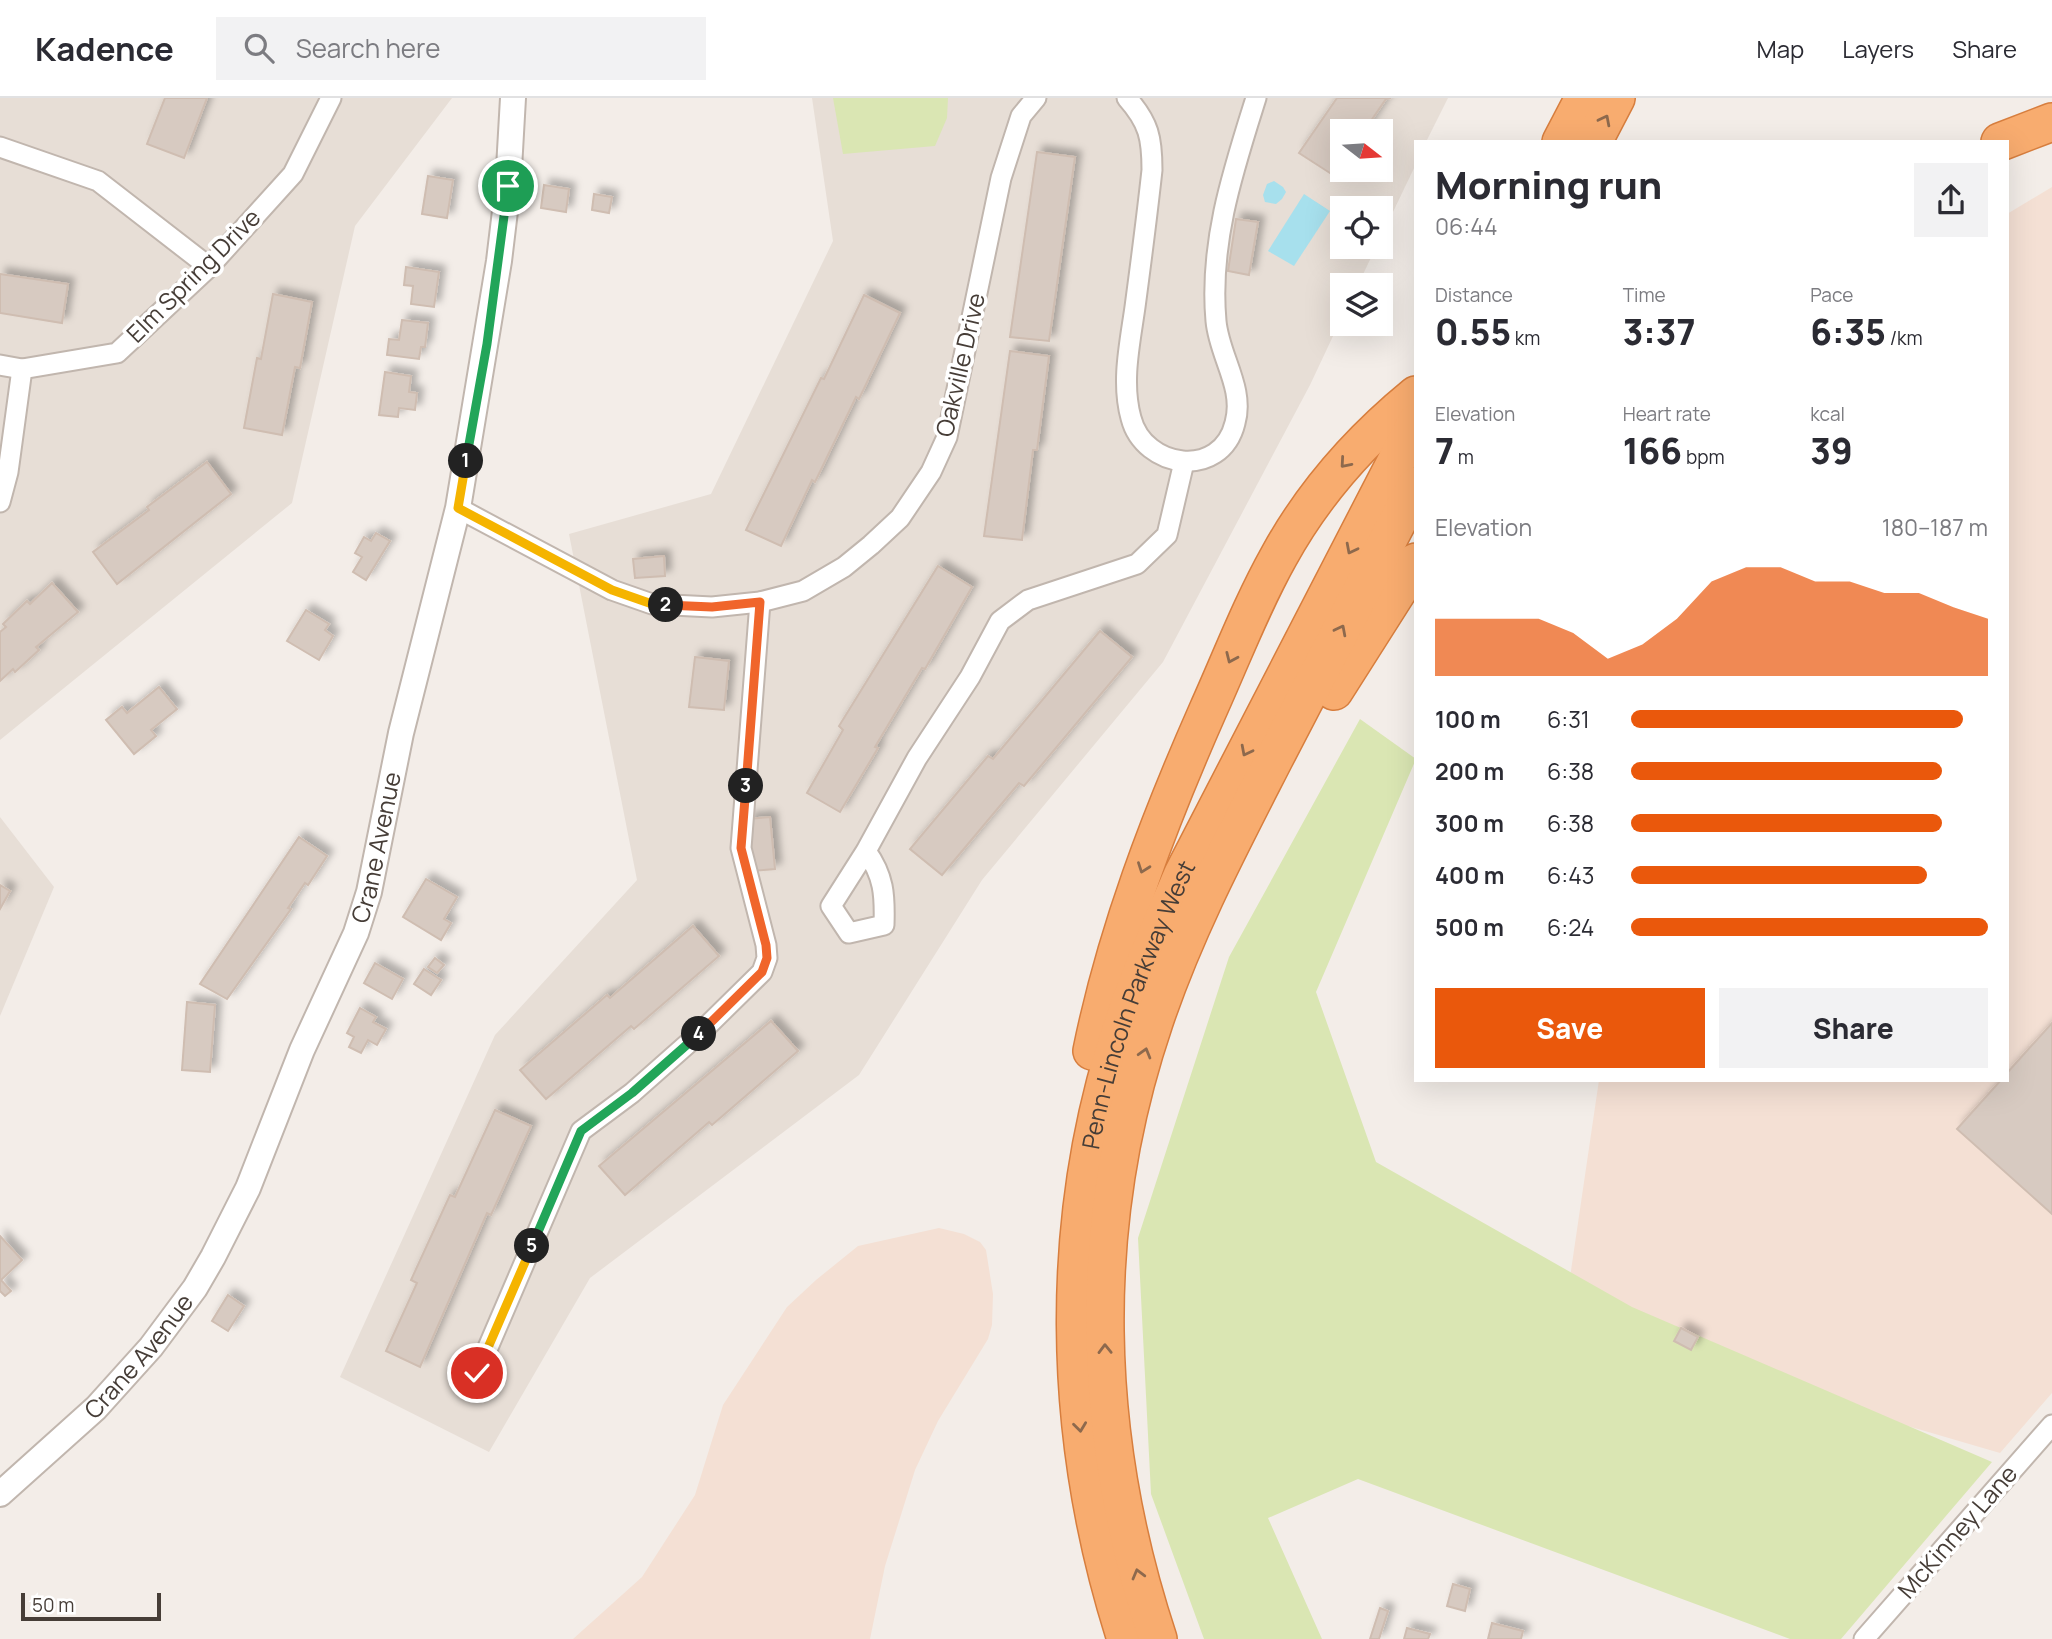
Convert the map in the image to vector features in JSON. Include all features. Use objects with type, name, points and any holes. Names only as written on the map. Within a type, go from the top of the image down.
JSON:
[{"type":"highway","points":[[1562,140],[1584,98]]},
{"type":"highway","points":[[1595,140],[1616,98]]},
{"type":"highway","points":[[2005,140],[2052,122]]},
{"type":"highway","points":[[2009,156],[2052,138]]},
{"type":"highway","points":[[1075,1310],[1077,1171],[1086,1079],[1109,979],[1141,873],[1179,775],[1259,594],[1279,556],[1326,485],[1357,450],[1408,411]]},
{"type":"highway","name":"Penn-Lincoln Parkway West","points":[[1126,1639],[1101,1553],[1090,1502],[1077,1402],[1075,1310],[1082,1215],[1099,1113],[1126,1014],[1144,966],[1201,839],[1408,411]]},
{"type":"highway","name":"Penn-Lincoln Parkway West","points":[[1158,1639],[1130,1546],[1112,1447],[1105,1353],[1107,1267],[1118,1168],[1140,1071],[1171,977],[1209,887],[1414,490]]},
{"type":"highway","points":[[1209,887],[1414,565]]},
{"type":"street","name":"Elm Spring Drive","points":[[0,365],[22,369],[117,353],[209,267],[293,174],[331,98]]},
{"type":"street","name":"Crane Avenue","points":[[0,1494],[96,1408],[159,1338],[195,1288],[248,1188],[292,1075],[343,966],[363,913],[401,733],[458,508],[499,261],[508,186],[513,98]]},
{"type":"street","name":"Oakville Drive","points":[[458,508],[612,590],[652,604],[712,607],[760,602],[803,591],[844,567],[900,518],[931,472],[947,437],[1005,166],[1021,116],[1036,98]]},
{"type":"street","points":[[1127,98],[1143,116],[1152,152],[1128,357],[1129,410],[1140,439],[1153,450],[1184,462],[1202,461],[1219,449],[1229,439],[1235,425],[1237,393],[1216,324],[1214,290],[1221,216],[1230,177],[1256,98]]},
{"type":"street","points":[[0,147],[98,181],[209,267]]},
{"type":"street","points":[[0,502],[8,472],[22,369]]},
{"type":"street","points":[[866,851],[917,758],[970,677],[1000,621],[1028,600],[1138,564],[1167,535],[1184,462]]},
{"type":"street","points":[[477,1373],[581,1131],[632,1093],[701,1032],[762,972],[767,958],[766,945],[741,848],[760,602]]},
{"type":"street","name":"McKinney Lane","points":[[1864,1639],[2052,1425]]},
{"type":"shaded area","points":[[0,98],[452,98],[355,226],[292,503],[0,740]]},
{"type":"shaded area","points":[[812,98],[1448,98],[1427,140],[1414,140],[1414,168],[1393,212],[1393,196],[1330,196],[1330,259],[1370,259],[1364,273],[1330,273],[1330,336],[1333,336],[1310,385],[1163,662],[982,880],[859,1075],[590,1278],[489,1452],[340,1377],[495,1035],[637,880],[569,534],[711,494],[833,241]]},
{"type":"shaded area","points":[[2052,187],[2052,1393],[2000,1453],[1563,1325],[1599,1082],[2009,1082],[2009,213]]},
{"type":"shaded area","points":[[0,817],[54,887],[0,1016]]},
{"type":"shaded area","points":[[939,1228],[964,1234],[980,1242],[986,1250],[993,1294],[992,1325],[988,1339],[938,1421],[915,1470],[885,1566],[870,1639],[573,1639],[642,1577],[695,1495],[723,1405],[787,1307],[858,1246]]},
{"type":"green space","points":[[833,98],[948,98],[947,118],[935,146],[843,154]]},
{"type":"green space","points":[[1360,719],[1414,758],[1414,764],[1316,992],[1376,1162],[1632,1307],[1992,1462],[1841,1639],[1790,1639],[1358,1479],[1268,1518],[1322,1639],[1204,1639],[1151,1494],[1138,1238],[1229,957]]},
{"type":"water","points":[[1274,181],[1286,192],[1276,204],[1265,202],[1263,195],[1267,184]]},
{"type":"water","points":[[1304,194],[1330,211],[1294,266],[1268,251]]},
{"type":"building","points":[[165,98],[207,98],[184,158],[147,144]]},
{"type":"building","points":[[1337,98],[1391,98],[1386,99],[1372,119],[1330,119],[1330,173],[1299,153]]},
{"type":"building","points":[[1037,152],[1075,157],[1049,341],[1010,337]]},
{"type":"building","points":[[428,176],[453,180],[447,218],[422,214]]},
{"type":"building","points":[[544,185],[569,189],[566,212],[541,208]]},
{"type":"building","points":[[594,194],[612,197],[609,213],[592,210]]},
{"type":"building","points":[[1236,219],[1258,222],[1249,275],[1228,271]]},
{"type":"building","points":[[406,267],[439,272],[434,307],[411,304],[413,286],[404,285]]},
{"type":"building","points":[[0,274],[68,284],[62,323],[0,313]]},
{"type":"building","points":[[273,294],[312,302],[300,368],[295,367],[282,435],[244,428],[257,358],[261,359]]},
{"type":"building","points":[[864,295],[900,313],[859,399],[856,397],[781,546],[746,530]]},
{"type":"building","points":[[402,320],[428,323],[425,347],[421,347],[419,359],[387,355],[389,339],[399,340]]},
{"type":"building","points":[[1010,351],[1049,356],[1037,450],[1033,450],[1022,540],[984,536]]},
{"type":"building","points":[[385,372],[411,376],[409,392],[417,393],[415,410],[399,408],[398,417],[379,415]]},
{"type":"building","points":[[207,462],[231,494],[117,584],[93,552]]},
{"type":"building","points":[[376,533],[390,541],[366,580],[353,572],[362,557],[355,553],[364,537],[371,541]]},
{"type":"building","points":[[664,556],[665,576],[635,578],[633,559]]},
{"type":"building","points":[[938,566],[972,587],[925,669],[922,668],[875,747],[878,748],[840,812],[807,793],[843,730],[839,726]]},
{"type":"building","points":[[52,583],[78,612],[36,647],[39,650],[15,672],[13,669],[0,681],[0,632],[6,627],[3,624],[27,601],[30,604]]},
{"type":"building","points":[[306,610],[329,624],[325,630],[333,636],[319,660],[287,641]]},
{"type":"building","points":[[1100,631],[1132,657],[1024,786],[1019,783],[942,875],[910,849],[988,756],[993,759]]},
{"type":"building","points":[[695,657],[729,661],[724,710],[689,707]]},
{"type":"building","points":[[159,687],[177,709],[151,730],[156,736],[134,754],[106,720],[122,707],[127,713]]},
{"type":"building","points":[[770,817],[775,869],[752,871],[748,819]]},
{"type":"building","points":[[299,837],[327,856],[308,885],[305,883],[288,908],[291,909],[227,999],[200,984]]},
{"type":"building","points":[[426,879],[457,897],[444,919],[451,923],[441,940],[403,917]]},
{"type":"building","points":[[0,885],[10,891],[0,909]]},
{"type":"building","points":[[693,926],[719,956],[634,1029],[631,1026],[546,1099],[520,1070],[607,995],[610,998]]},
{"type":"building","points":[[435,958],[444,965],[437,973],[428,967]]},
{"type":"building","points":[[375,963],[403,979],[392,999],[364,983]]},
{"type":"building","points":[[424,969],[441,980],[431,995],[414,984]]},
{"type":"building","points":[[187,1002],[215,1005],[210,1072],[182,1070]]},
{"type":"building","points":[[360,1008],[376,1017],[373,1022],[386,1029],[377,1045],[368,1040],[361,1053],[349,1047],[354,1037],[347,1033]]},
{"type":"building","points":[[771,1021],[798,1051],[712,1125],[709,1122],[625,1195],[599,1166]]},
{"type":"building","points":[[2052,1023],[2052,1214],[1957,1129],[1999,1082],[2009,1082],[2009,1071]]},
{"type":"building","points":[[495,1110],[531,1126],[491,1215],[487,1213],[420,1367],[386,1351],[417,1283],[411,1280],[450,1195],[455,1197]]},
{"type":"building","points":[[0,1236],[22,1260],[1,1280],[11,1291],[5,1296],[0,1291]]},
{"type":"building","points":[[228,1295],[244,1306],[228,1331],[212,1321]]},
{"type":"building","points":[[1681,1328],[1698,1337],[1691,1350],[1674,1341]]},
{"type":"building","points":[[1453,1584],[1470,1589],[1465,1611],[1447,1606]]},
{"type":"building","points":[[1380,1608],[1388,1611],[1379,1639],[1370,1639]]},
{"type":"building","points":[[1492,1623],[1523,1631],[1521,1639],[1488,1639]]},
{"type":"building","points":[[1407,1628],[1430,1634],[1428,1639],[1404,1639]]},
{"type":"route","points":[[477,1373],[581,1131],[632,1093],[701,1032],[762,972],[767,958],[741,848],[760,602],[712,607],[652,604],[612,590],[458,508],[487,344],[508,186]]}]
